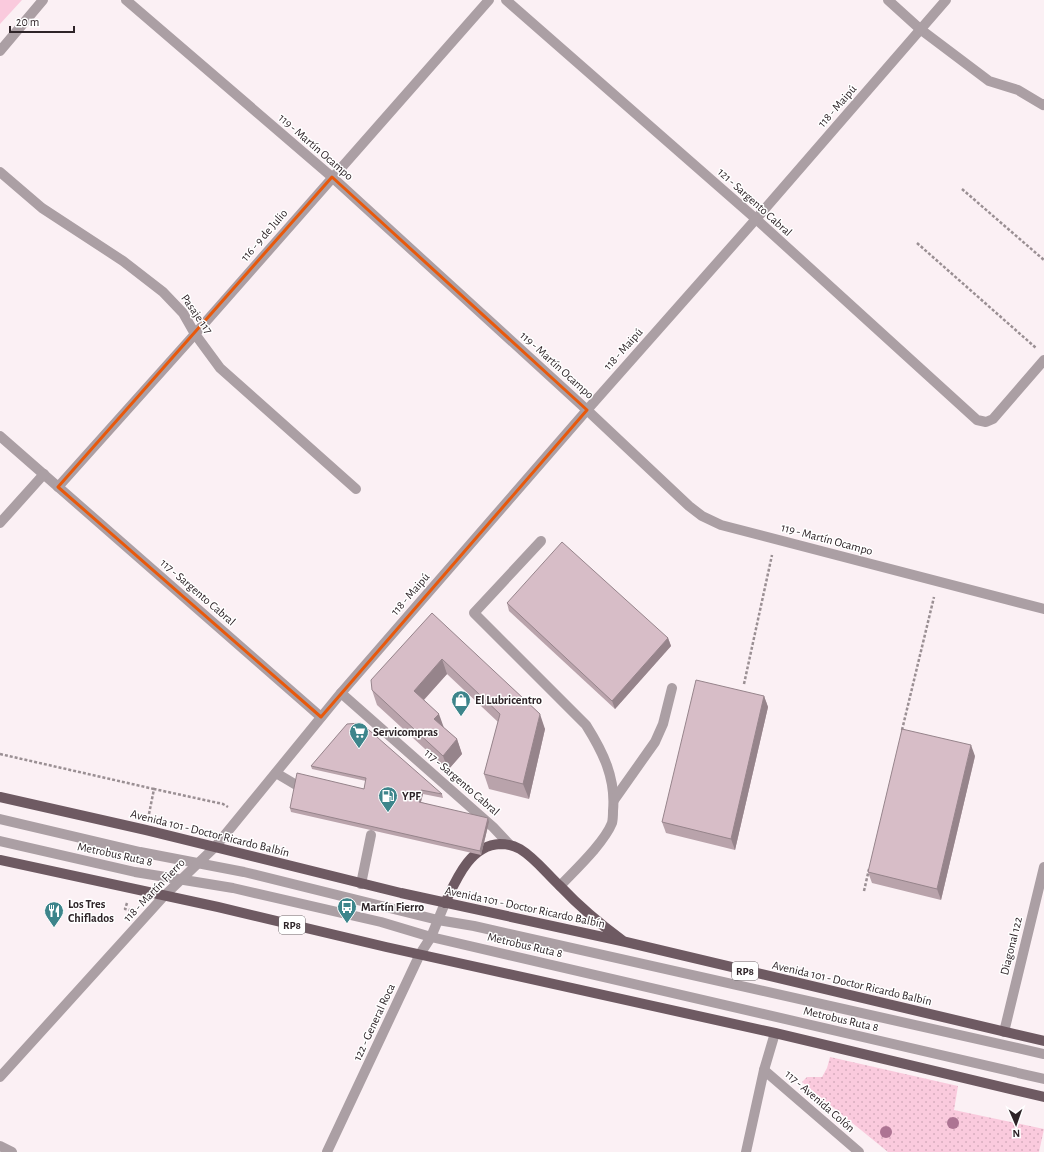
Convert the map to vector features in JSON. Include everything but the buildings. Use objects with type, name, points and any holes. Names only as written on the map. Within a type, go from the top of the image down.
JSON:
[{"type":"main road","name":"Avenida 101 - Doctor Ricardo Balbín","points":[[0,798],[215,847],[361,884],[626,942],[1044,1041]]},
{"type":"main road","points":[[445,903],[466,864],[478,851],[495,844],[509,844],[519,848],[531,856],[600,924],[626,942]]},
{"type":"main road","name":"RP8","points":[[0,860],[218,907],[774,1033],[1044,1097]]},
{"type":"street","points":[[0,51],[43,0]]},
{"type":"street","name":"119 - Martín Ocampo","points":[[126,0],[332,177],[587,410],[689,506],[702,516],[721,525],[1044,609]]},
{"type":"street","name":"116 - 9 de Julio","points":[[58,487],[489,0]]},
{"type":"street","name":"121 - Sargento Cabral","points":[[506,0],[756,219],[977,420],[986,422],[993,419],[1044,360]]},
{"type":"street","points":[[888,0],[920,29],[989,81],[1018,90],[1043,105],[1044,104]]},
{"type":"street","name":"118 - Maipú","points":[[321,717],[587,410],[756,219],[946,0]]},
{"type":"street","name":"Pasaje 117","points":[[0,172],[42,208],[123,260],[163,292],[183,313],[195,334],[220,368],[356,489]]},
{"type":"street","name":"117 - Sargento Cabral","points":[[0,436],[321,717]]},
{"type":"street","points":[[0,523],[44,474]]},
{"type":"street","points":[[541,541],[474,613],[586,725],[599,746],[608,765],[614,800],[612,822],[596,847],[560,886]]},
{"type":"street","points":[[614,800],[654,742],[663,724],[672,688]]},
{"type":"street","name":"117 - Sargento Cabral","points":[[341,693],[493,827],[509,844]]},
{"type":"street","name":"118 - Martín Fierro","points":[[0,1077],[164,896],[215,847],[321,717]]},
{"type":"street","points":[[276,772],[303,789]]},
{"type":"street","name":"Metrobus Ruta 8","points":[[0,819],[140,852],[249,874],[438,920],[474,926],[1044,1054]]},
{"type":"street","points":[[361,884],[371,834]]},
{"type":"street","name":"Metrobus Ruta 8","points":[[0,841],[135,872],[233,888],[387,924],[431,937],[1044,1080]]},
{"type":"street","name":"Diagonal 122","points":[[1004,1032],[1044,867]]},
{"type":"street","name":"122 - General Roca","points":[[327,1152],[420,954],[431,937],[445,903]]},
{"type":"street","points":[[746,1152],[764,1070],[774,1033]]},
{"type":"street","name":"117 - Avenida Colón","points":[[764,1070],[859,1152]]},
{"type":"street","points":[[0,1146],[12,1152]]},
{"type":"path","points":[[962,189],[1044,260]]},
{"type":"path","points":[[917,244],[1038,350]]},
{"type":"path","points":[[744,684],[776,539]]},
{"type":"path","points":[[901,736],[938,581]]},
{"type":"path","points":[[0,754],[154,789]]},
{"type":"path","points":[[864,891],[869,868]]},
{"type":"highlighted area","points":[[332,177],[587,410],[321,717],[58,487]]},
{"type":"shaded area","points":[[0,0],[22,0],[0,24]]},
{"type":"shaded area","points":[[830,1057],[958,1086],[954,1110],[1044,1129],[1039,1152],[888,1152],[802,1082],[807,1077],[822,1077],[827,1068]]},
{"type":"place","name":"El Lubricentro","points":[[461,717]]},
{"type":"place","name":"Servicompras","points":[[359,749]]},
{"type":"place","name":"YPF","points":[[388,813]]},
{"type":"place","name":"Martín Fierro","points":[[347,924]]},
{"type":"place","name":"Los Tres Chiflados","points":[[54,928]]}]
